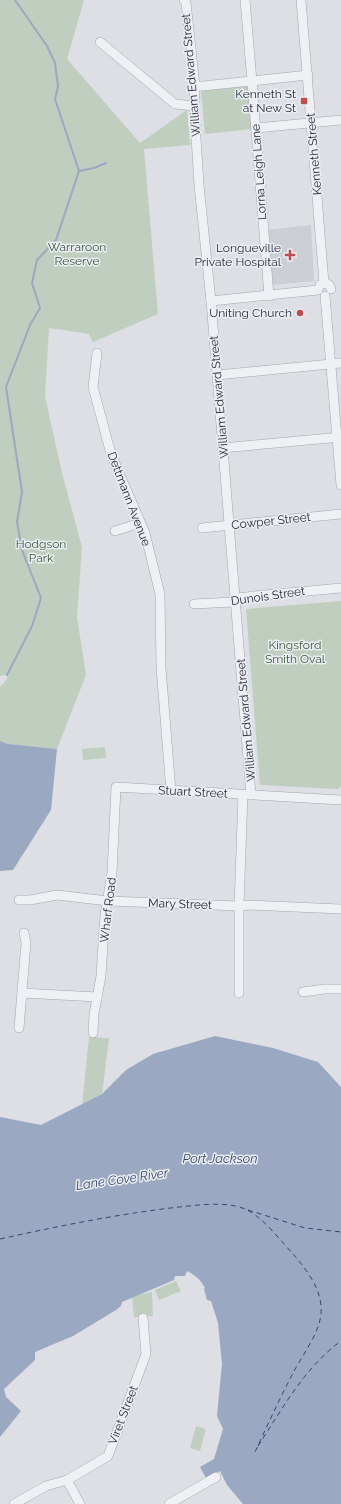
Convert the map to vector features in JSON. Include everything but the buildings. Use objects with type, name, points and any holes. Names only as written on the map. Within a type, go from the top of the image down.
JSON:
[{"type":"street","name":"William Edward Street","points":[[184,0],[186,3],[195,86],[194,106],[199,185],[211,301],[222,448],[230,525],[236,601],[247,795],[239,906],[239,993]]},
{"type":"street","name":"Lorna Leigh Lane","points":[[244,0],[269,296]]},
{"type":"street","name":"Kenneth Street","points":[[302,0],[325,290],[336,364],[341,485]]},
{"type":"street","points":[[100,42],[175,104],[194,106]]},
{"type":"street","points":[[195,86],[308,75]]},
{"type":"street","points":[[256,128],[341,120]]},
{"type":"street","points":[[211,301],[341,288]]},
{"type":"street","name":"Dettmann Avenue","points":[[97,352],[92,387],[111,454],[145,534],[160,594],[161,668],[171,791]]},
{"type":"street","points":[[217,375],[336,364]]},
{"type":"street","points":[[222,448],[339,437]]},
{"type":"street","name":"Cowper Street","points":[[202,528],[341,514]]},
{"type":"street","points":[[115,531],[140,523]]},
{"type":"street","name":"Dunois Street","points":[[194,604],[236,601],[239,598],[254,596],[341,588]]},
{"type":"street","name":"Stuart Street","points":[[116,787],[341,800]]},
{"type":"street","name":"Wharf Road","points":[[93,1033],[94,1014],[101,976],[105,915],[114,854],[116,787]]},
{"type":"street","name":"Mary Street","points":[[20,900],[30,900],[57,895],[108,901],[239,906],[251,904],[341,909]]},
{"type":"street","points":[[19,1028],[26,943],[24,933]]},
{"type":"street","points":[[303,992],[325,989],[341,989]]},
{"type":"street","points":[[22,993],[97,997]]},
{"type":"street","name":"Viret Street","points":[[14,1504],[46,1486],[67,1480],[108,1456],[146,1354],[144,1318]]},
{"type":"street","points":[[169,1504],[216,1477]]},
{"type":"street","points":[[67,1480],[80,1504]]},
{"type":"shaded area","name":"Longueville Private Hospital","points":[[311,225],[314,281],[271,285],[266,230]]},
{"type":"green space","name":"Warraroon Reserve","points":[[0,0],[84,0],[67,59],[140,143],[187,110],[190,145],[144,149],[158,314],[93,342],[89,334],[49,328],[45,396],[62,473],[82,547],[77,617],[86,675],[57,749],[8,744],[0,741],[0,687],[9,674],[0,676]]},
{"type":"green space","points":[[249,86],[253,129],[205,134],[201,91]]},
{"type":"green space","name":"Kingsford Smith Oval","points":[[341,601],[341,787],[337,789],[260,785],[246,609]]},
{"type":"green space","points":[[105,747],[106,758],[83,760],[82,749]]},
{"type":"green space","points":[[89,1037],[109,1038],[102,1094],[82,1105]]},
{"type":"green space","points":[[176,1281],[181,1291],[159,1300],[155,1290]]},
{"type":"green space","points":[[152,1292],[153,1316],[134,1317],[132,1296]]},
{"type":"green space","points":[[196,1426],[206,1429],[200,1451],[190,1448]]},
{"type":"water","points":[[0,741],[8,744],[57,749],[51,810],[13,870],[0,871]]},
{"type":"water","name":"Port Jackson","points":[[215,1036],[273,1048],[318,1062],[341,1087],[341,1504],[243,1504],[227,1485],[220,1471],[206,1478],[200,1467],[214,1459],[223,1429],[217,1416],[222,1364],[218,1323],[211,1301],[207,1300],[205,1288],[202,1283],[187,1271],[185,1276],[175,1276],[174,1280],[122,1302],[121,1306],[116,1310],[73,1336],[35,1352],[35,1360],[4,1389],[6,1397],[21,1411],[0,1437],[0,1117],[41,1125],[102,1094],[126,1070],[153,1054]]},
{"type":"waterway","points":[[7,675],[32,626],[41,598],[22,550],[17,522],[22,492],[6,387],[30,325],[40,308],[32,283],[37,260],[56,240],[79,171],[55,99],[58,86],[55,63],[47,46],[15,0]]},
{"type":"waterway","points":[[79,171],[94,168],[106,163]]},
{"type":"ferry route","points":[[0,1239],[111,1217],[195,1205],[229,1205],[245,1209],[258,1217],[277,1235],[309,1274],[317,1289],[321,1305],[321,1313],[320,1321],[314,1337],[287,1384],[255,1452]]},
{"type":"ferry route","points":[[248,1210],[305,1228],[341,1232]]},
{"type":"ferry route","points":[[258,1446],[285,1403],[305,1376],[316,1363],[341,1341]]},
{"type":"place","name":"Kenneth St at New St","points":[[304,101]]},
{"type":"place","name":"Longueville Private Hospital","points":[[290,255]]},
{"type":"place","name":"Uniting Church","points":[[300,313]]},
{"type":"park label","name":"Hodgson Park","points":[[41,551]]},
{"type":"water label","name":"Lane Cove River","points":[[122,1179]]}]
